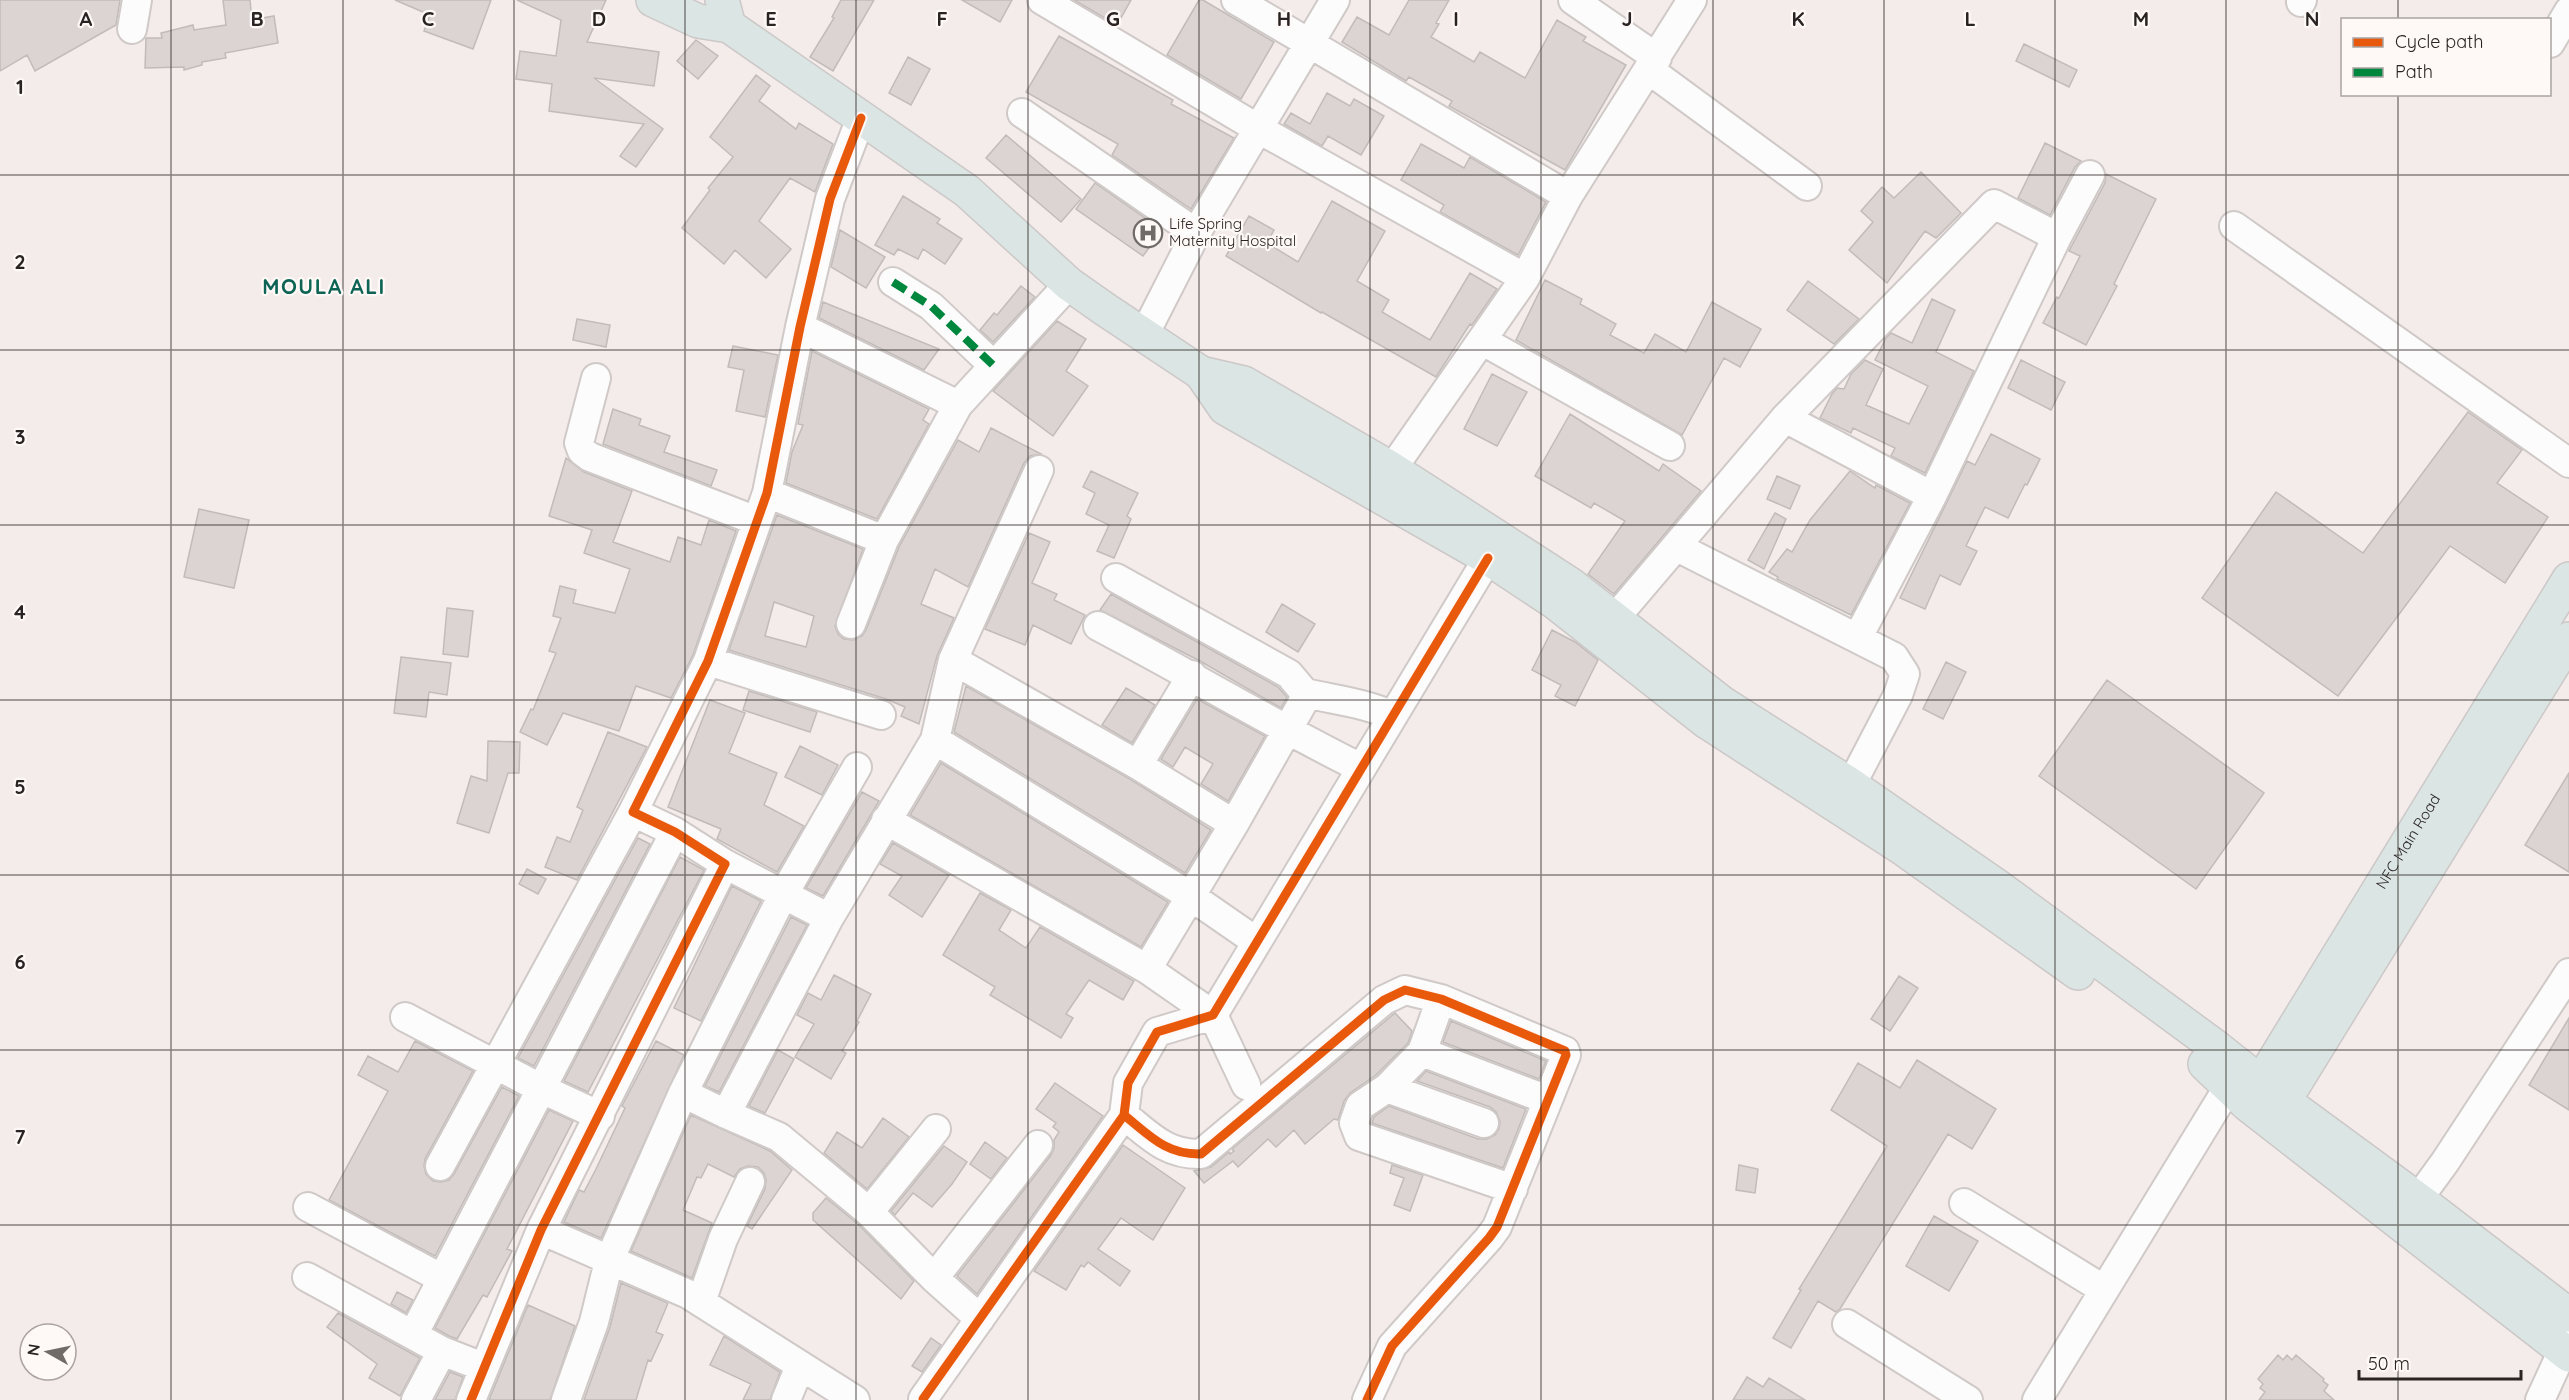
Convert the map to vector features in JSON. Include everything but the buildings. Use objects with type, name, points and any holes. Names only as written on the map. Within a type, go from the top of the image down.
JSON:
[{"type":"main road","points":[[673,4],[698,21],[726,13],[861,118],[967,191],[1069,284],[1201,373],[1225,408],[1488,558],[1556,603],[1707,722],[1905,850],[2202,1062],[2418,1199],[2569,1315]]},
{"type":"main road","points":[[1201,373],[1244,383],[1392,469],[1534,560],[1615,618],[1722,703],[1851,785],[1996,886],[2216,1047],[2258,1099],[2567,1348]]},
{"type":"main road","name":"NFC Main Road","points":[[2258,1099],[2569,579]]},
{"type":"main road","name":"NFC Main Road","points":[[2258,1099],[2560,674],[2569,639]]},
{"type":"street","points":[[132,29],[137,0]]},
{"type":"street","points":[[1042,0],[1257,128],[1525,278]]},
{"type":"street","points":[[1236,0],[1568,196]]},
{"type":"street","points":[[1144,334],[1196,232],[1335,0]]},
{"type":"street","points":[[1573,0],[1806,186]]},
{"type":"street","points":[[1392,469],[1525,278],[1568,196],[1692,0]]},
{"type":"street","points":[[2551,41],[2569,11]]},
{"type":"street","points":[[1022,113],[1196,232]]},
{"type":"street","points":[[440,1166],[633,812],[708,661],[767,493],[800,327],[831,199],[861,118]]},
{"type":"street","points":[[1858,637],[1932,496],[2057,237],[2090,175]]},
{"type":"street","points":[[1615,618],[1785,418],[1994,204],[2057,237]]},
{"type":"street","points":[[2234,226],[2569,463]]},
{"type":"street","points":[[893,282],[931,306],[994,366]]},
{"type":"street","points":[[851,624],[884,540],[958,405],[1069,284]]},
{"type":"street","points":[[800,327],[958,405]]},
{"type":"street","points":[[1483,341],[1670,446]]},
{"type":"street","points":[[596,378],[579,443],[582,451],[590,457],[757,521]]},
{"type":"street","points":[[1785,418],[1932,496]]},
{"type":"street","points":[[726,1114],[829,918],[935,740],[953,660],[1039,470]]},
{"type":"street","points":[[767,493],[884,540]]},
{"type":"street","points":[[1677,547],[1894,657],[1905,674],[1898,695],[1851,785]]},
{"type":"street","points":[[923,1399],[1124,1115],[1128,1083],[1157,1032],[1213,1015],[1488,558]]},
{"type":"street","points":[[1116,578],[1289,674],[1305,693],[1354,705],[1373,707],[1393,716]]},
{"type":"street","points":[[1098,626],[1192,675],[1287,731],[1361,768]]},
{"type":"street","points":[[953,660],[1138,765],[1234,825]]},
{"type":"street","points":[[708,661],[881,715]]},
{"type":"street","points":[[1138,765],[1192,675]]},
{"type":"street","points":[[1147,969],[1234,825],[1302,704],[1305,693]]},
{"type":"street","points":[[935,740],[1191,897],[1257,942]]},
{"type":"street","points":[[566,1400],[594,1322],[609,1261],[683,1093],[783,895],[856,767]]},
{"type":"street","points":[[633,812],[675,832],[726,864],[829,918]]},
{"type":"street","points":[[886,820],[1147,969],[1213,1015],[1246,1085]]},
{"type":"street","points":[[413,1335],[675,832]]},
{"type":"street","points":[[471,1400],[541,1230],[726,864]]},
{"type":"street","points":[[2418,1199],[2445,1162],[2569,973]]},
{"type":"street","points":[[1124,1115],[1167,1149],[1184,1155],[1201,1154],[1384,1000],[1405,990],[1441,999],[1565,1051],[1566,1055],[1513,1189],[1489,1238],[1392,1346],[1367,1400]]},
{"type":"street","points":[[1441,999],[1422,1052],[1387,1088],[1360,1106],[1354,1123],[1359,1136],[1513,1189]]},
{"type":"street","points":[[405,1017],[540,1088],[600,1116]]},
{"type":"street","points":[[1422,1052],[1548,1100]]},
{"type":"street","points":[[1387,1088],[1484,1123]]},
{"type":"street","points":[[683,1093],[779,1137],[869,1212],[934,1278],[980,1319]]},
{"type":"street","points":[[2037,1400],[2103,1289],[2258,1099]]},
{"type":"street","points":[[869,1212],[936,1129]]},
{"type":"street","points":[[934,1278],[1038,1145]]},
{"type":"street","points":[[701,1302],[723,1239],[750,1182]]},
{"type":"street","points":[[1964,1203],[2103,1289]]},
{"type":"street","points":[[308,1207],[441,1278]]},
{"type":"street","points":[[541,1230],[688,1294],[855,1400]]},
{"type":"street","points":[[307,1277],[442,1351],[483,1367]]},
{"type":"street","points":[[1847,1324],[1968,1400]]},
{"type":"street","points":[[2540,1400],[2567,1348]]},
{"type":"street","points":[[416,1400],[442,1351]]},
{"type":"street","points":[[786,1400],[800,1366]]},
{"type":"marked path","points":[[893,282],[931,306],[994,366]]},
{"type":"cycle path","points":[[471,1400],[541,1230],[725,864],[675,832],[633,812],[708,661],[767,493],[800,327],[830,199],[861,118]]},
{"type":"cycle path","points":[[923,1399],[1124,1115],[1128,1083],[1157,1032],[1213,1015],[1488,558]]},
{"type":"cycle path","points":[[1124,1115],[1168,1147],[1178,1151],[1201,1154],[1384,1000],[1405,990],[1441,999],[1565,1051],[1566,1055],[1497,1227],[1392,1346],[1367,1400]]},
{"type":"place","name":"Life Spring Maternity Hospital","points":[[1148,233]]},
{"type":"district","name":"MOULA ALI","points":[[324,287]]}]
